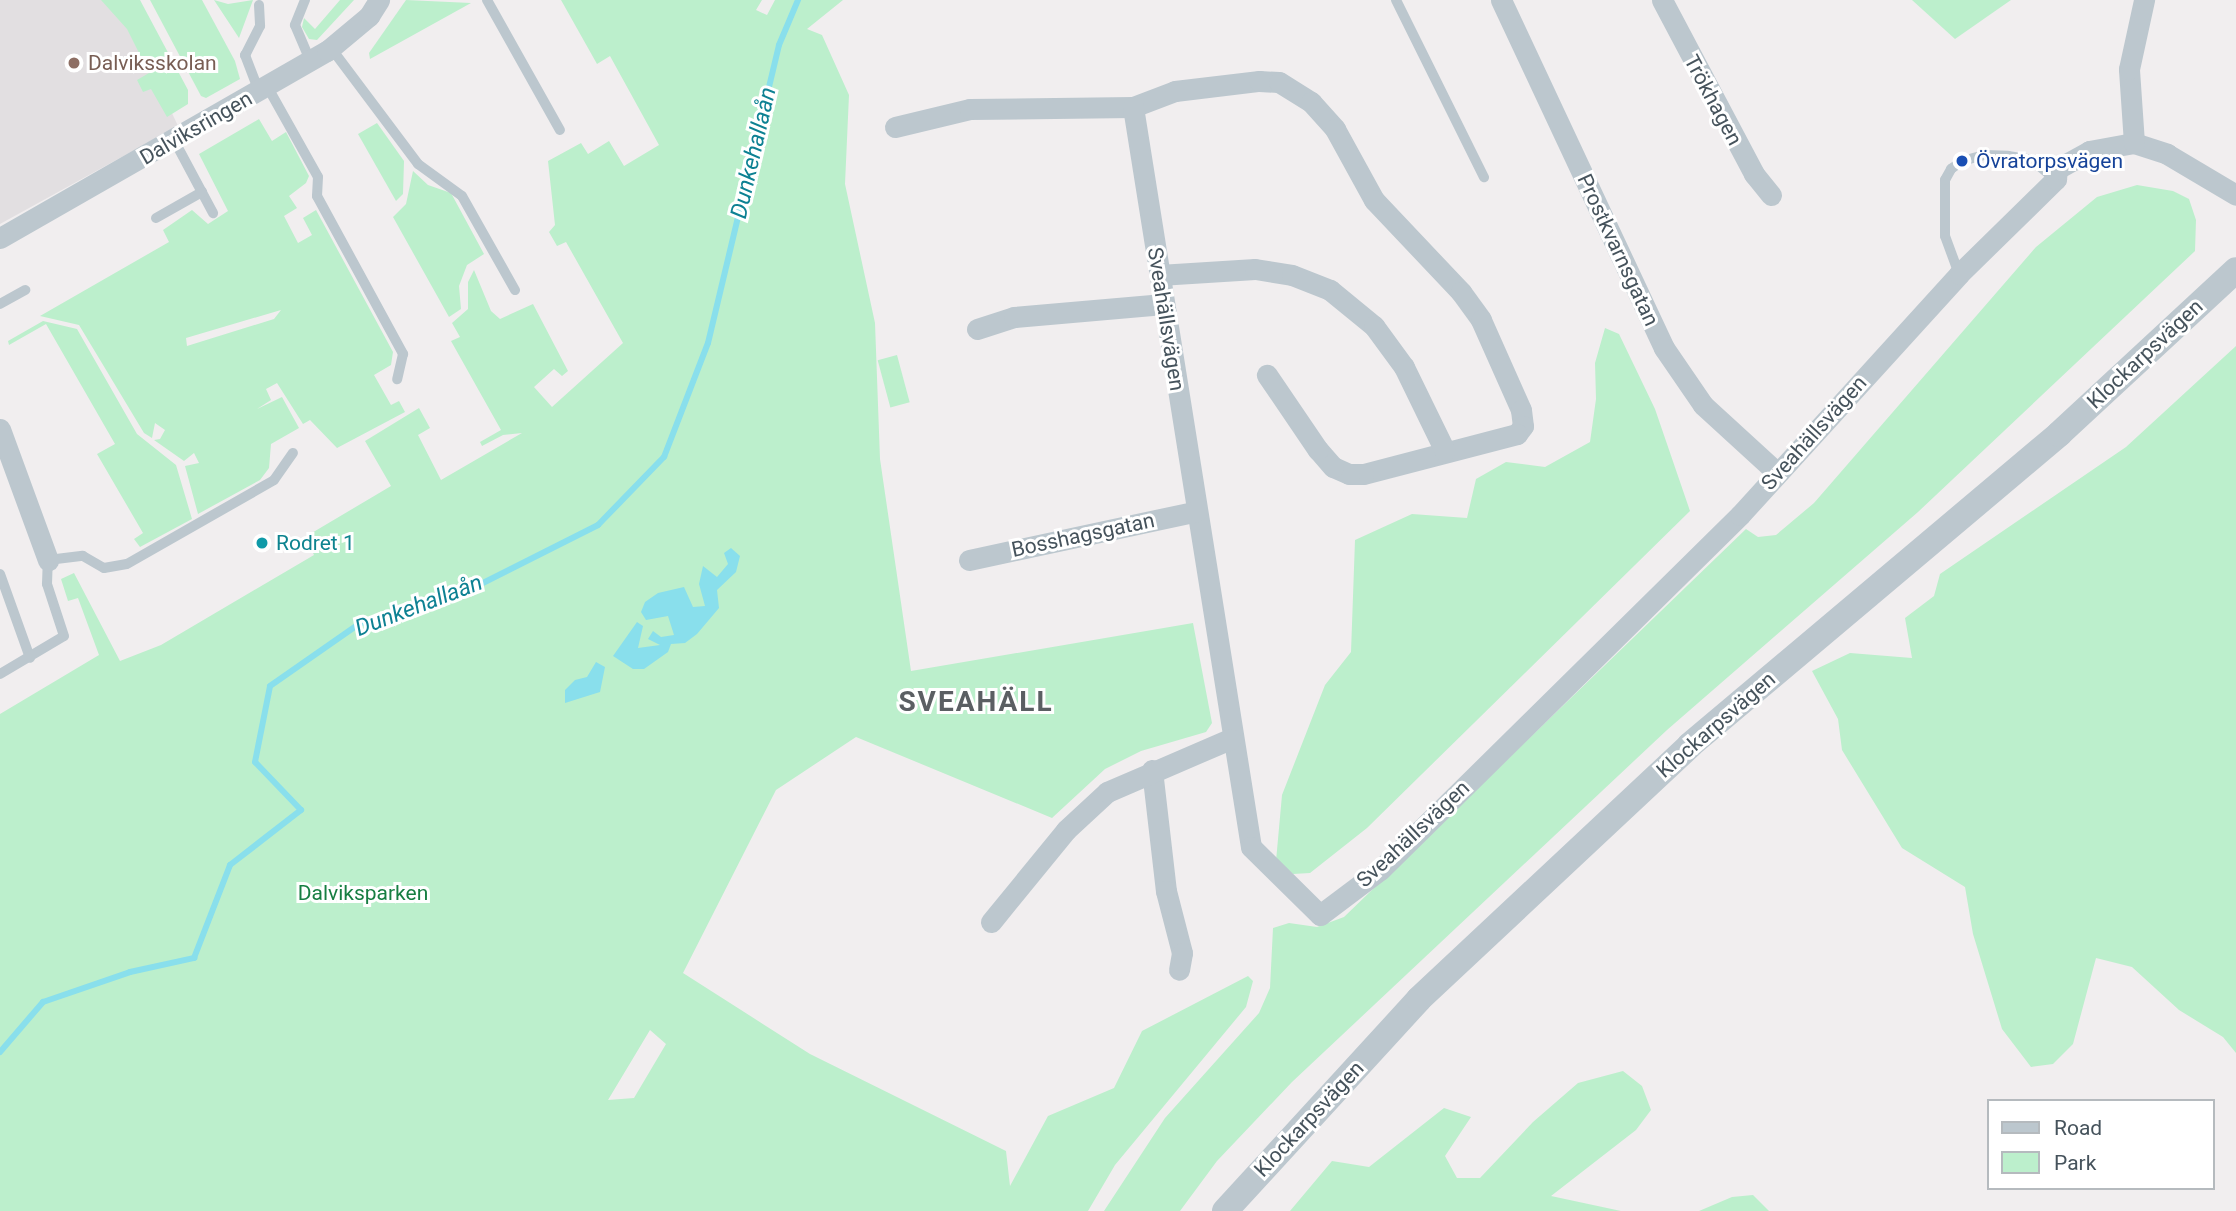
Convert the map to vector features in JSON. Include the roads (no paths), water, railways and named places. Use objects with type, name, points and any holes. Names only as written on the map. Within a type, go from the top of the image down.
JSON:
[{"type":"street","name":"Dalviksringen","points":[[0,238],[174,141],[331,48],[369,16],[379,0]]},
{"type":"street","name":"Prostkvarnsgatan","points":[[1502,0],[1664,348],[1703,405],[1776,472]]},
{"type":"street","name":"Trökhagen","points":[[1662,0],[1747,163],[1771,195]]},
{"type":"street","points":[[2134,143],[2129,69],[2144,0]]},
{"type":"street","points":[[895,127],[970,109],[1133,107],[1175,91],[1279,82],[1295,89],[1327,117],[1374,200],[1461,292],[1481,320],[1521,410],[1523,426],[1517,434],[1363,474],[1333,467],[1267,374]]},
{"type":"street","name":"Sveahällsvägen","points":[[1133,107],[1197,510],[1230,739],[1251,847],[1320,915],[1380,870],[1740,515],[1776,472],[1959,274],[2056,179],[2057,170],[2089,151],[2134,143],[2166,154],[2236,195]]},
{"type":"street","points":[[1159,275],[1255,269],[1292,275],[1330,289],[1374,326],[1405,368],[1445,451]]},
{"type":"street","name":"Klockarpsvägen","points":[[1225,1211],[1419,999],[1680,754],[2059,435],[2236,270]]},
{"type":"street","points":[[977,329],[1014,317],[1163,304]]},
{"type":"street","points":[[0,429],[48,560]]},
{"type":"street","name":"Bosshagsgatan","points":[[969,560],[1197,510]]},
{"type":"street","points":[[991,922],[1066,830],[1107,792],[1152,769],[1230,739]]},
{"type":"street","points":[[1152,769],[1166,891],[1182,953],[1178,970]]},
{"type":"lane","points":[[305,0],[295,25],[310,61]]},
{"type":"lane","points":[[487,0],[560,130]]},
{"type":"lane","points":[[1396,0],[1484,177]]},
{"type":"lane","points":[[259,5],[260,26],[245,55],[318,177],[317,196],[403,354],[397,379]]},
{"type":"lane","points":[[331,48],[418,164],[462,196],[514,290]]},
{"type":"lane","points":[[174,141],[213,214]]},
{"type":"lane","points":[[1959,274],[1945,236],[1945,180],[1951,169],[1962,161],[1985,155],[2008,156],[2032,160],[2056,179]]},
{"type":"lane","points":[[156,218],[202,192]]},
{"type":"lane","points":[[0,304],[26,290]]},
{"type":"lane","points":[[0,674],[64,636],[47,584],[48,560],[83,556],[104,568],[127,564],[274,480],[293,453]]},
{"type":"lane","points":[[0,574],[30,658]]},
{"type":"water","points":[[731,548],[740,556],[736,572],[717,590],[719,608],[697,634],[685,643],[671,644],[668,652],[644,669],[633,669],[613,656],[637,622],[643,626],[638,648],[660,645],[648,639],[653,631],[661,637],[674,635],[668,616],[646,620],[641,612],[645,602],[658,593],[684,587],[693,607],[705,606],[699,584],[703,566],[717,577],[728,564],[724,553]]},
{"type":"water","points":[[596,662],[605,667],[600,692],[565,703],[565,690],[575,680],[587,677]]},
{"type":"waterway","name":"Dunkehallaån","points":[[0,1052],[43,1002],[130,972],[194,958],[230,865],[301,810],[255,762],[270,686],[359,624],[465,592],[598,525],[664,457],[708,343],[779,45],[798,0]]},
{"type":"place","name":"Dalviksskolan","points":[[74,63]]},
{"type":"place","name":"Övratorpsvägen","points":[[1962,161]]},
{"type":"place","name":"Rodret 1","points":[[262,543]]},
{"type":"district","name":"SVEAHÄLL","points":[[976,702]]},
{"type":"park label","name":"Dalviksparken","points":[[363,893]]}]
